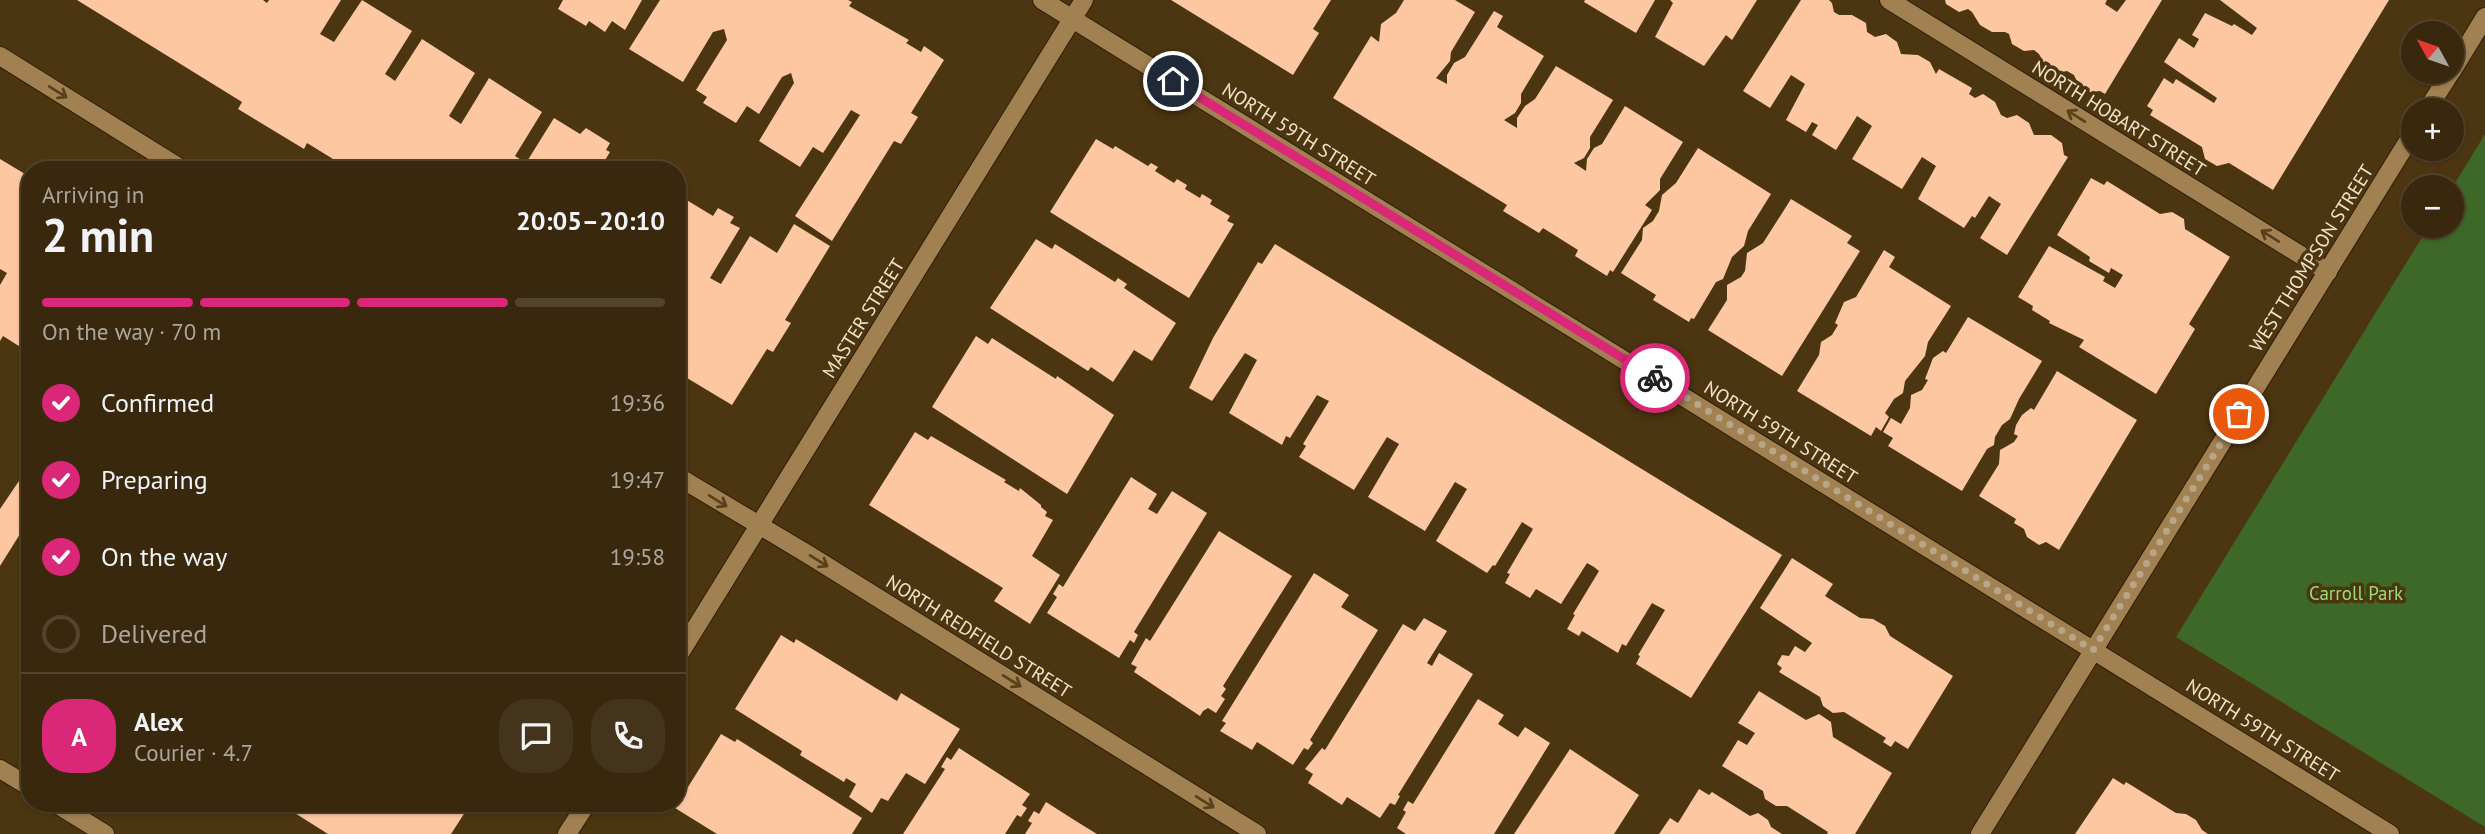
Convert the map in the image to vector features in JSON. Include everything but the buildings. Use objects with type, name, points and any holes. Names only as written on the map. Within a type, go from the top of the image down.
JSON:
[{"type":"street","name":"NORTH 59TH STREET","points":[[1042,0],[2390,834]]},
{"type":"street","name":"MASTER STREET","points":[[686,644],[1084,0]]},
{"type":"street","name":"NORTH HOBART STREET","points":[[1889,0],[2328,272]]},
{"type":"street","points":[[2464,50],[2485,17]]},
{"type":"street","points":[[0,57],[168,161]]},
{"type":"street","name":"WEST THOMPSON STREET","points":[[1980,834],[2401,153]]},
{"type":"street","name":"NORTH REDFIELD STREET","points":[[686,482],[821,562],[1257,834]]},
{"type":"street","points":[[0,769],[21,782]]},
{"type":"street","points":[[70,812],[105,834]]},
{"type":"street","points":[[567,834],[581,812]]},
{"type":"green space","name":"Carroll Park","points":[[2485,134],[2485,827],[2176,637],[2422,238],[2464,238],[2464,175],[2460,175]]},
{"type":"way so far","points":[[1655,378],[2093,650],[2239,414]]},
{"type":"route","points":[[1173,81],[1655,378]]}]
